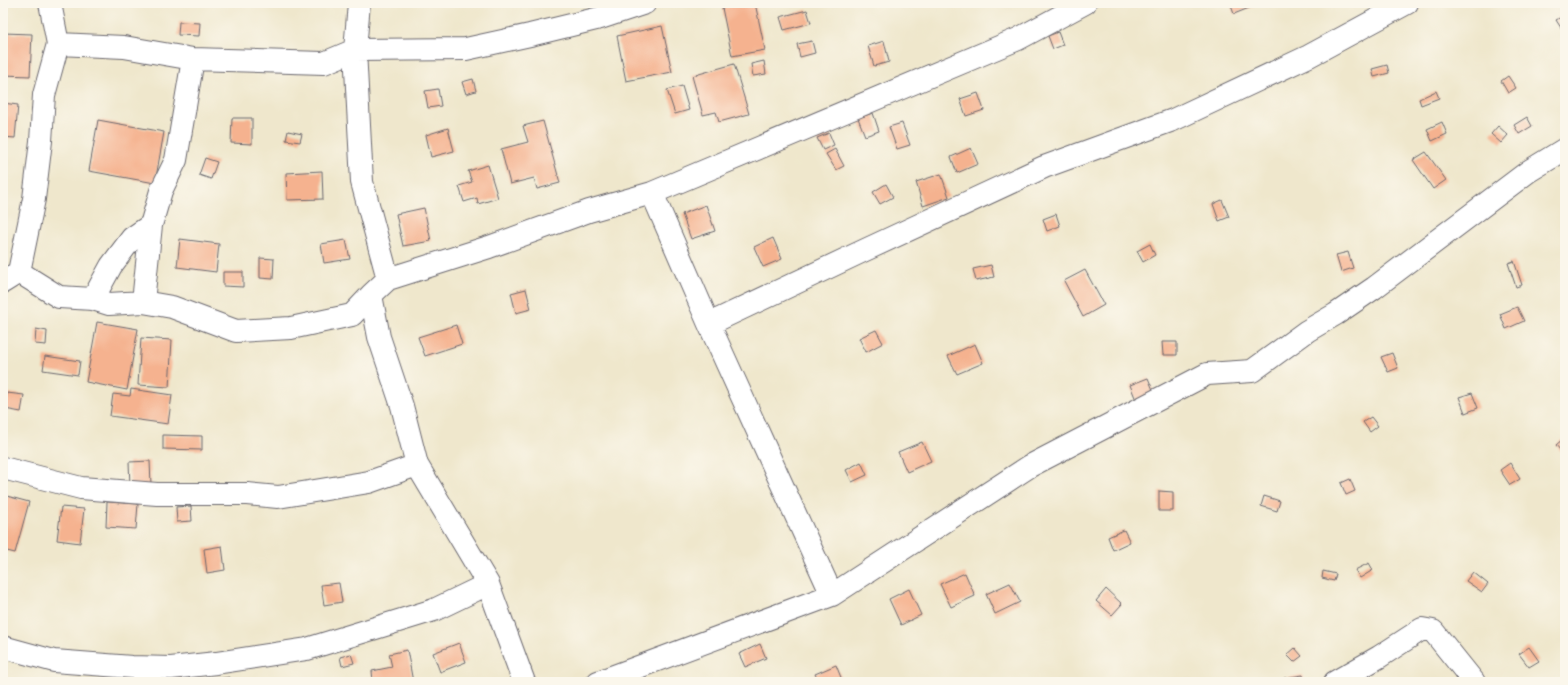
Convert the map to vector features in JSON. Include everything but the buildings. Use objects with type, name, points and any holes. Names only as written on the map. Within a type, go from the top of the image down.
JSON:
[{"type":"street","points":[[50,3],[58,44],[44,95],[41,141],[34,199],[11,277],[60,297],[93,300],[109,304],[143,302],[172,307],[236,331],[291,328],[352,315],[388,279],[490,247],[589,211],[652,193],[1018,39],[1085,3]]},
{"type":"street","points":[[359,3],[355,50],[362,182],[388,279]]},
{"type":"street","points":[[58,44],[124,47],[193,59],[324,63],[355,50],[466,49],[593,20],[645,3]]},
{"type":"street","points":[[709,324],[1044,167],[1173,120],[1309,56],[1407,3]]},
{"type":"street","points":[[143,302],[151,225],[161,191],[176,160],[193,59]]},
{"type":"street","points":[[598,682],[832,595],[1030,466],[1208,374],[1252,371],[1307,331],[1336,314],[1374,288],[1529,171],[1565,149]]},
{"type":"street","points":[[652,193],[709,324],[832,595]]},
{"type":"street","points":[[93,300],[111,266],[132,238],[151,225]]},
{"type":"street","points":[[371,295],[379,337],[402,406],[417,465],[488,584],[524,682]]},
{"type":"street","points":[[3,468],[81,488],[157,494],[247,494],[278,497],[369,482],[417,465]]},
{"type":"street","points":[[3,647],[54,661],[132,667],[171,668],[216,663],[307,649],[434,610],[488,584]]},
{"type":"street","points":[[1335,682],[1379,658],[1422,629],[1433,631],[1474,682]]}]
